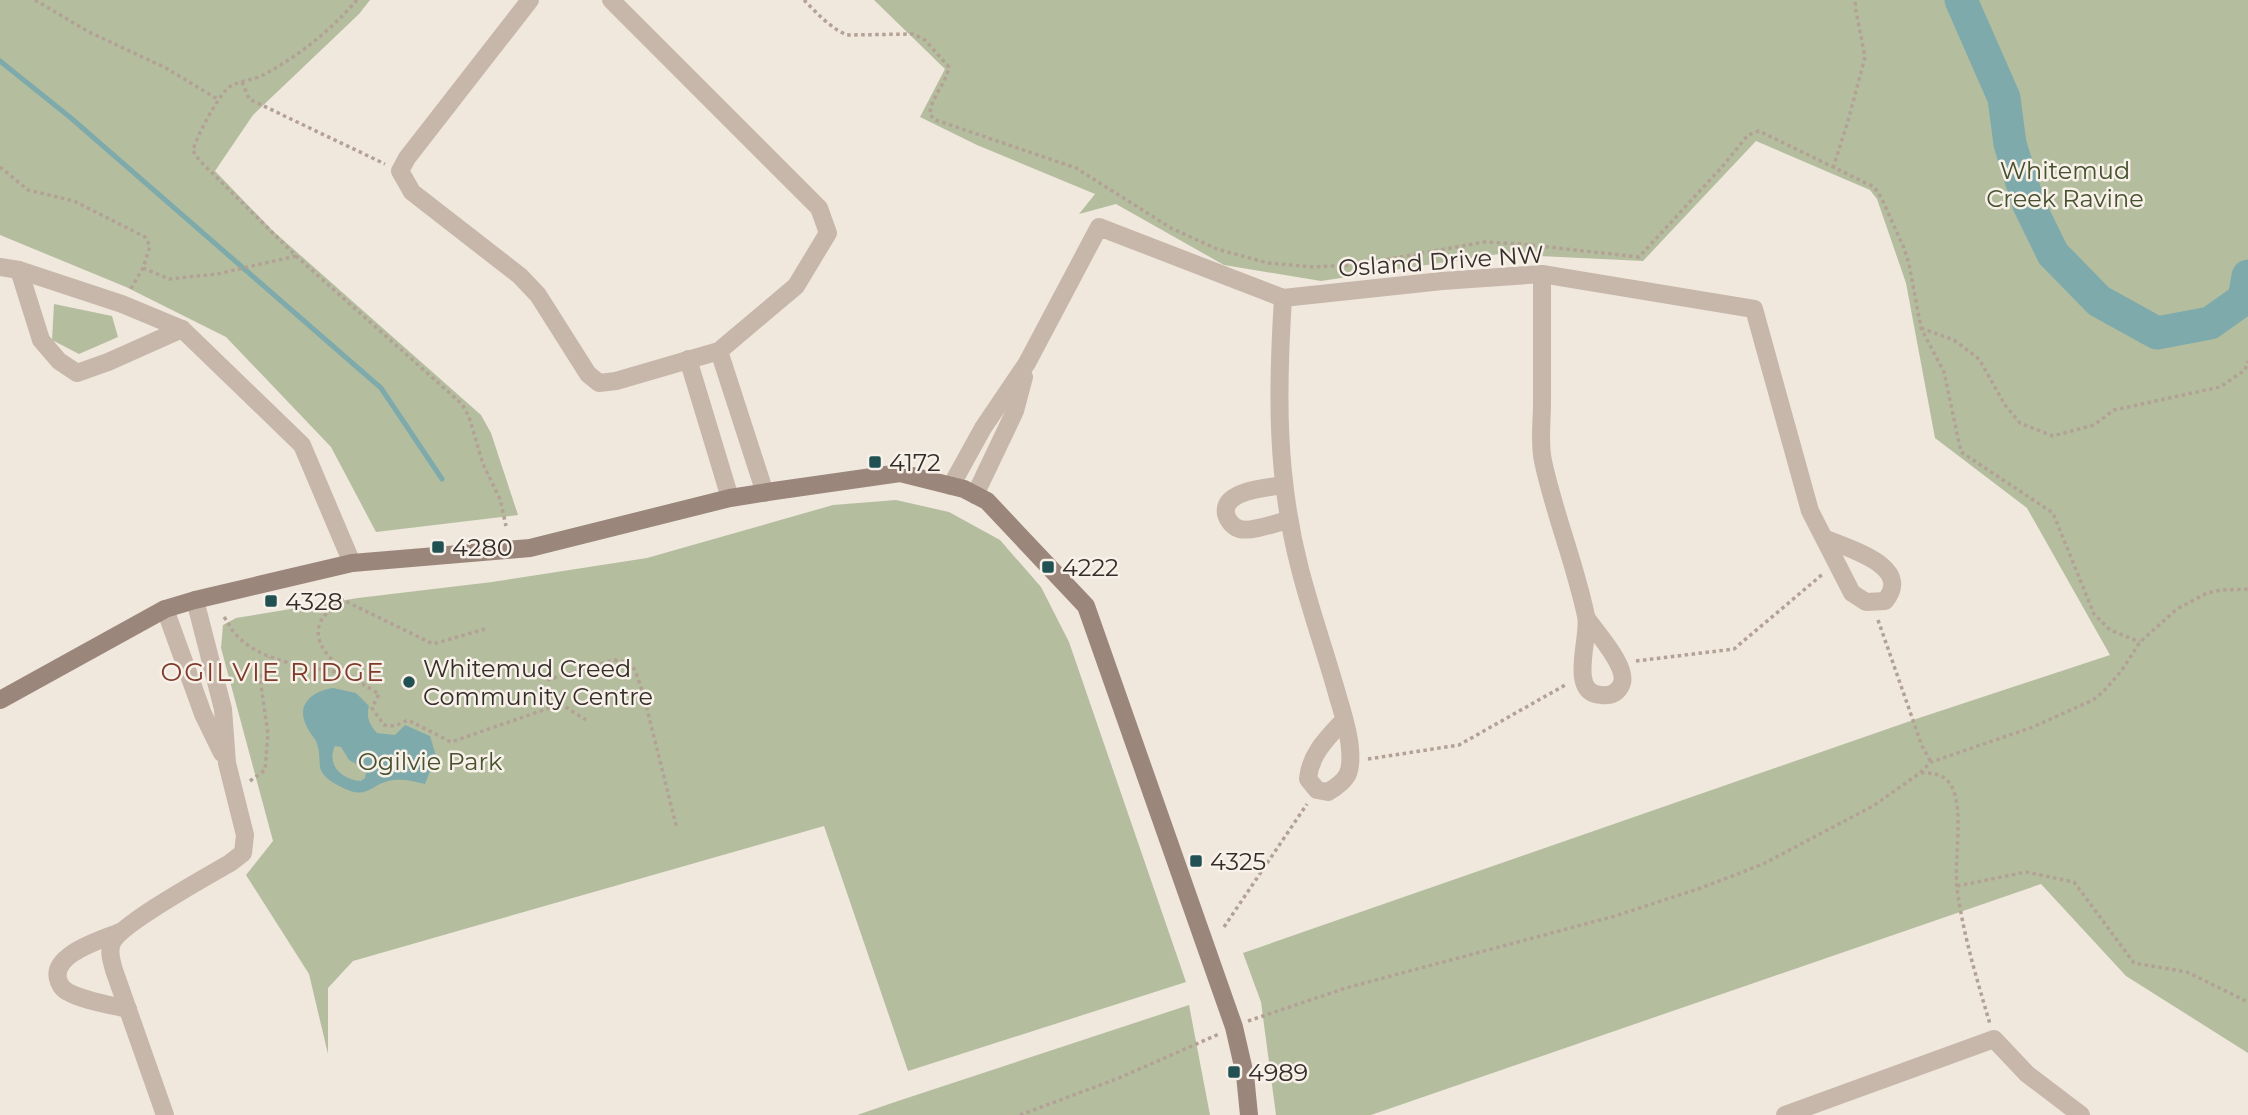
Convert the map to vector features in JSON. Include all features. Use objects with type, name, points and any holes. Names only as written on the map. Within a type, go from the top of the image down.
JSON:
[{"type":"street","points":[[530,0],[407,158],[400,171],[412,191],[520,276],[538,295],[588,374],[598,383],[616,382],[719,351],[796,286],[828,233],[819,208],[611,0]]},
{"type":"street","name":"Osland Drive NW","points":[[951,486],[983,428],[1027,363],[1099,226],[1283,299],[1442,281],[1542,274],[1754,310],[1810,511],[1824,538]]},
{"type":"street","points":[[0,267],[19,270],[122,304],[182,329],[302,445],[352,563]]},
{"type":"street","points":[[19,270],[41,340],[59,361],[77,373],[182,329]]},
{"type":"street","points":[[1542,274],[1542,459],[1587,619]]},
{"type":"street","points":[[1283,299],[1279,358],[1280,452],[1288,520],[1300,570],[1345,720]]},
{"type":"street","points":[[719,351],[765,493]]},
{"type":"street","points":[[688,359],[730,498]]},
{"type":"street","name":"Osland Drive NW","points":[[975,495],[1015,411],[1027,363]]},
{"type":"street","points":[[0,700],[165,609],[352,563],[530,548],[730,498],[900,473],[951,486],[987,501],[1086,606],[1234,1027],[1245,1075],[1249,1115]]},
{"type":"street","points":[[1283,485],[1251,490],[1231,498],[1226,505],[1226,515],[1238,529],[1288,520]]},
{"type":"street","points":[[128,1009],[71,994],[61,987],[57,967],[80,949],[120,932],[243,853],[245,835],[227,763],[223,709],[195,600]]},
{"type":"street","points":[[165,609],[203,714],[227,763]]},
{"type":"street","points":[[120,932],[111,943],[110,954],[165,1115]]},
{"type":"street","points":[[1796,1113],[1994,1039],[2027,1074],[2081,1115]]},
{"type":"path","points":[[35,0],[89,32],[166,68],[219,100]]},
{"type":"path","points":[[357,0],[307,48],[262,76],[225,90],[193,151],[296,256],[462,404],[480,457],[500,499],[506,526]]},
{"type":"path","points":[[1833,169],[1865,57],[1856,0]]},
{"type":"path","points":[[242,82],[249,99],[400,171]]},
{"type":"path","points":[[0,167],[28,190],[74,201],[145,237],[150,246],[143,268],[122,304]]},
{"type":"path","points":[[143,268],[169,279],[216,274],[296,256]]},
{"type":"path","points":[[1921,328],[1954,340],[1979,359],[2005,405],[2020,423],[2053,436],[2094,425],[2114,410],[2220,387],[2245,370],[2248,361]]},
{"type":"path","points":[[1630,662],[1734,649],[1824,573]]},
{"type":"path","points":[[1020,1115],[1119,1078],[1257,1017],[1346,988],[1615,916],[1763,864],[1873,806],[1931,762],[2033,727],[2093,700],[2122,670],[2140,642],[2177,609],[2207,593],[2248,589]]},
{"type":"path","points":[[485,629],[433,644],[337,597],[337,604],[323,617],[318,627],[318,639],[328,655],[346,673],[379,694],[372,708],[384,725],[395,726],[408,720],[451,742],[561,705],[586,720]]},
{"type":"path","points":[[1876,615],[1922,746],[1931,762]]},
{"type":"path","points":[[224,617],[243,640],[269,657],[346,673]]},
{"type":"path","points":[[234,792],[265,770],[268,734],[260,678],[269,657]]},
{"type":"path","points":[[547,680],[614,660],[628,662],[635,670],[677,829]]},
{"type":"path","points":[[1359,760],[1460,745],[1569,683]]},
{"type":"path","points":[[1919,773],[1935,772],[1951,784],[1957,800],[1957,886],[1963,920],[1994,1039]]},
{"type":"path","points":[[1224,927],[1311,799]]},
{"type":"path","points":[[1957,886],[2026,872],[2074,882],[2134,963],[2188,972],[2248,1002]]},
{"type":"green space","points":[[0,0],[370,0],[359,14],[253,115],[215,171],[273,231],[481,415],[491,433],[518,515],[376,532],[331,447],[226,337],[126,287],[0,235]]},
{"type":"green space","name":"Whitemud Creek Ravine","points":[[874,0],[2248,0],[2248,1053],[2126,976],[2041,884],[1371,1115],[1276,1115],[1261,1002],[1243,953],[1919,718],[2110,655],[2027,508],[1935,438],[1906,283],[1877,199],[1870,190],[1756,141],[1643,261],[1499,254],[1321,281],[1224,265],[1116,204],[1079,214],[1095,194],[977,145],[920,117],[945,69]]},
{"type":"green space","points":[[54,304],[112,316],[118,337],[79,354],[52,340]]},
{"type":"green space","name":"Ogilvie Park","points":[[896,500],[949,512],[1000,540],[1041,587],[1069,642],[1186,982],[908,1071],[824,826],[353,961],[328,988],[328,1054],[309,974],[246,875],[273,841],[221,648],[223,625],[236,618],[358,598],[492,582],[647,558],[833,505]]},
{"type":"green space","points":[[1189,1005],[1210,1115],[857,1115],[898,1101]]},
{"type":"water","points":[[333,688],[356,693],[369,706],[369,720],[377,733],[395,735],[405,725],[430,736],[436,756],[425,784],[393,780],[360,793],[335,784],[327,778],[321,771],[317,744],[307,727],[303,712],[312,696]],"holes":[[[335,746],[341,747],[349,760],[366,772],[361,781],[348,778],[334,765]]]},
{"type":"waterway","points":[[1961,0],[2004,98],[2010,144],[2029,205],[2053,254],[2099,301],[2157,333],[2210,323],[2244,299],[2248,276]]},
{"type":"waterway","points":[[0,61],[71,118],[381,388],[442,479]]},
{"type":"place","name":"4172","points":[[875,462]]},
{"type":"place","name":"4280","points":[[438,547]]},
{"type":"place","name":"4222","points":[[1048,567]]},
{"type":"place","name":"4328","points":[[271,601]]},
{"type":"place","name":"Whitemud Creed Community Centre","points":[[409,682]]},
{"type":"place","name":"4325","points":[[1196,861]]},
{"type":"place","name":"4989","points":[[1234,1072]]},
{"type":"district","name":"OGILVIE RIDGE","points":[[273,672]]}]
